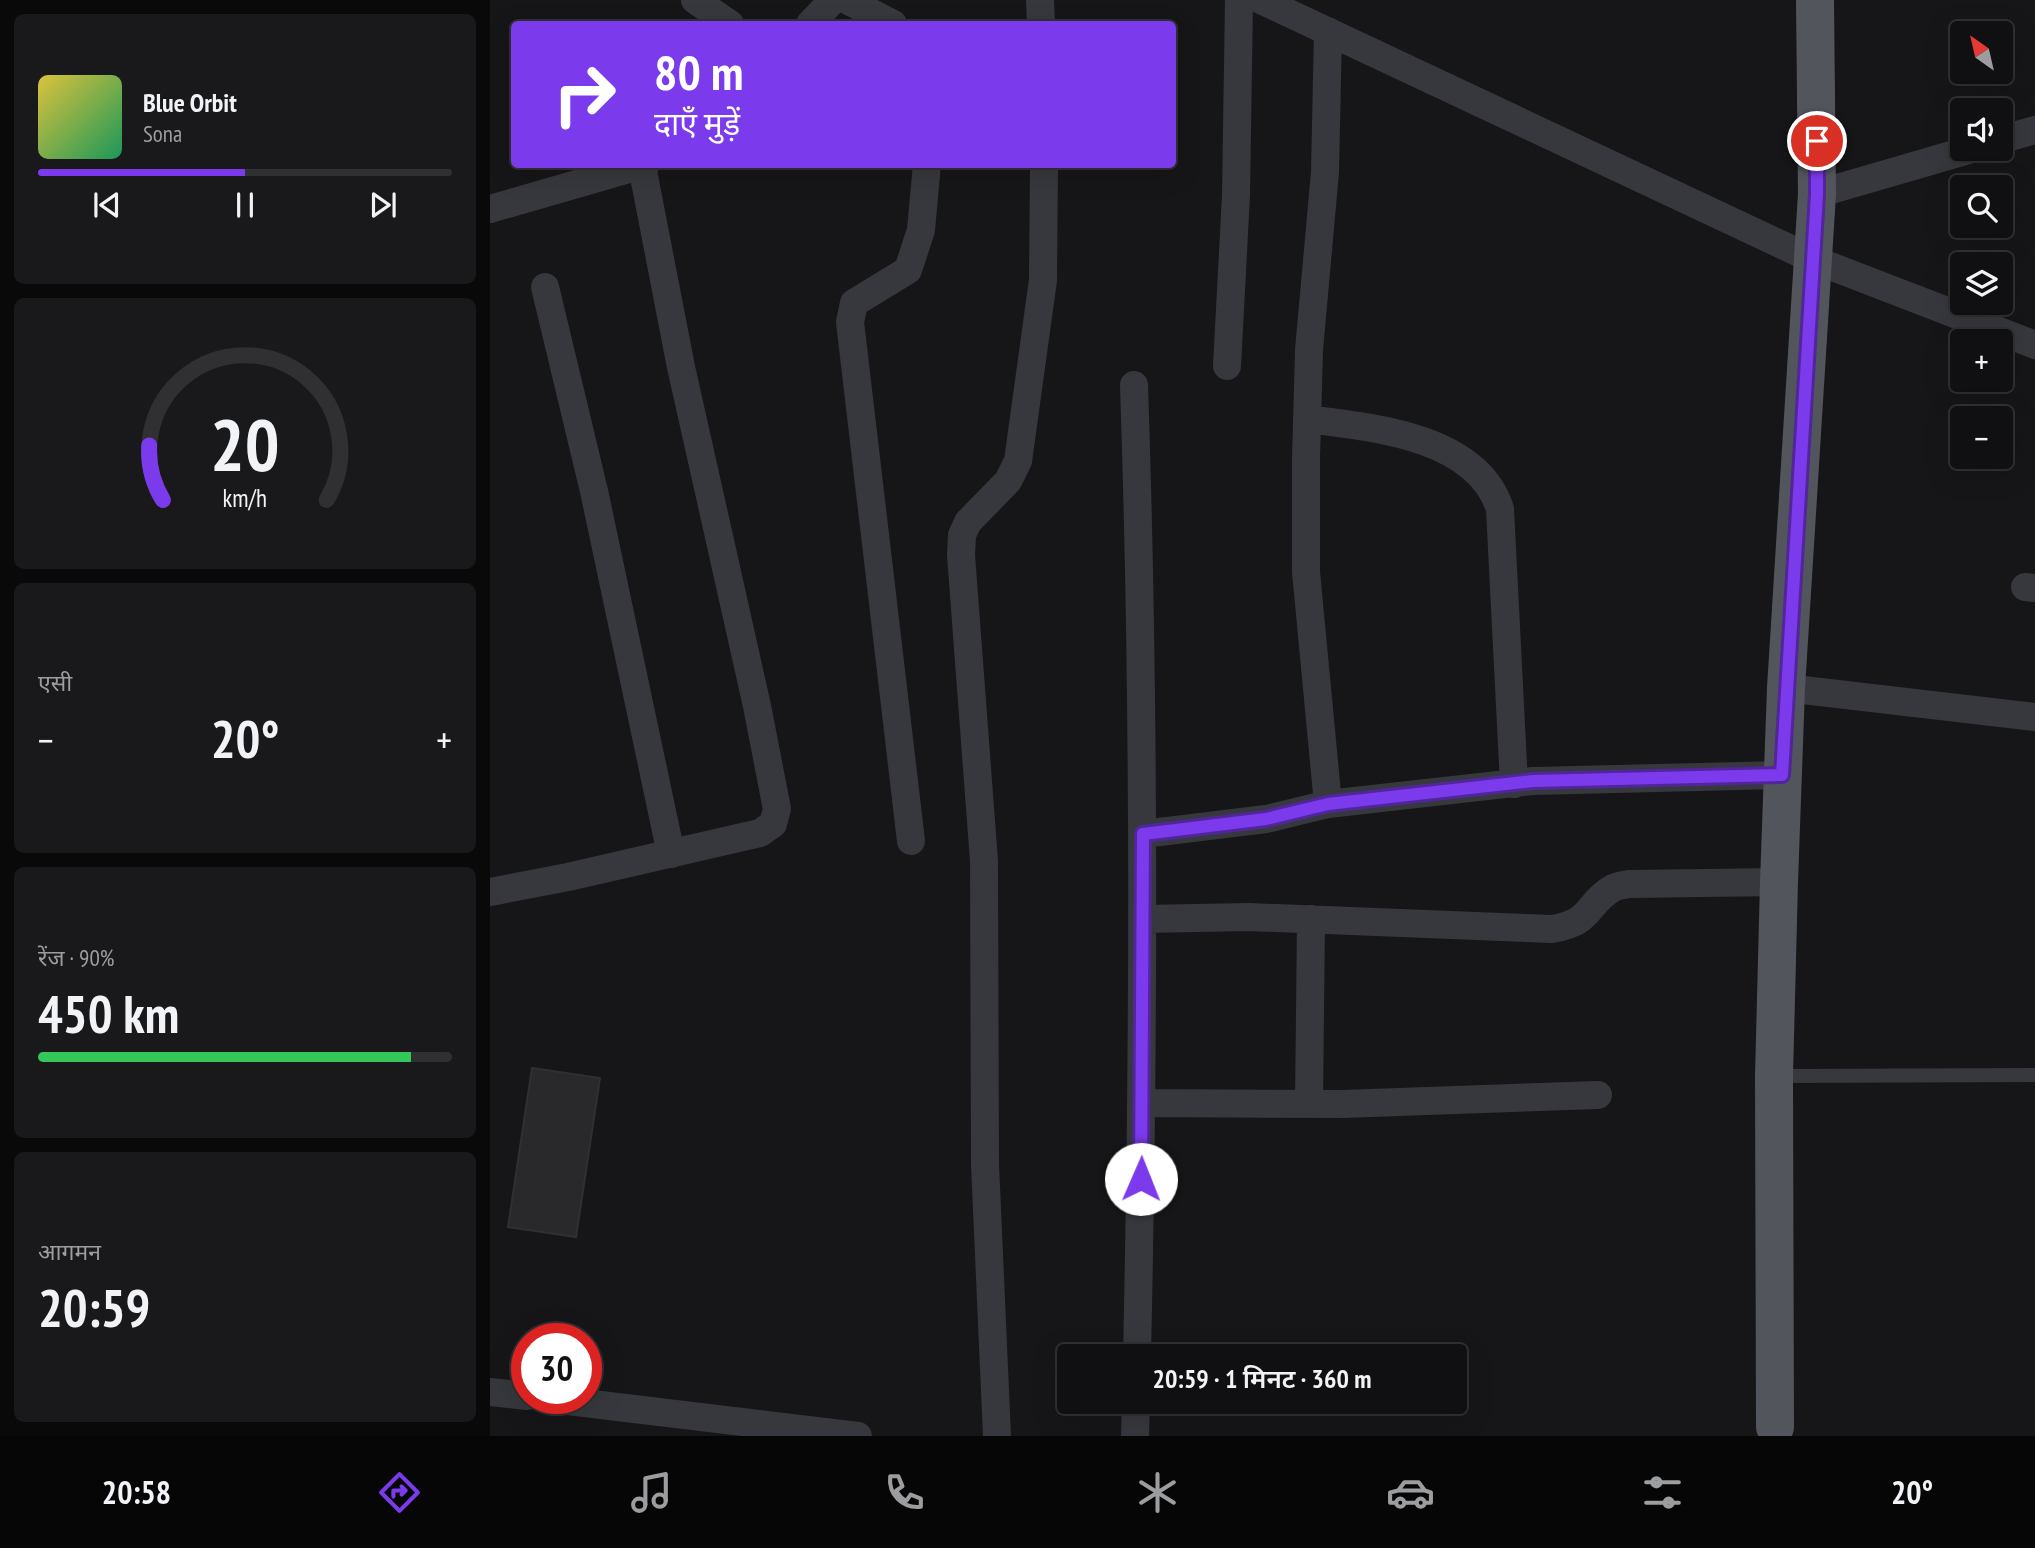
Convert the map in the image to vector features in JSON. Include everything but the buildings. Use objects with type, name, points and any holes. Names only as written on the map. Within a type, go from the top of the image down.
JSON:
[{"type":"main road","points":[[1778,1433],[1774,1076],[1779,882],[1786,688],[1817,194],[1815,0]]},
{"type":"street","points":[[695,0],[726,21]]},
{"type":"street","points":[[813,21],[833,0]]},
{"type":"street","points":[[847,0],[888,21]]},
{"type":"street","points":[[1040,0],[1041,21]]},
{"type":"street","points":[[1227,366],[1236,195],[1239,0]]},
{"type":"street","points":[[1261,0],[1812,259],[2035,345]]},
{"type":"street","points":[[1328,32],[1325,172],[1309,350],[1306,572],[1328,804]]},
{"type":"street","points":[[2013,136],[2035,130]]},
{"type":"street","points":[[1817,194],[1950,155]]},
{"type":"street","points":[[490,209],[634,168]]},
{"type":"street","points":[[490,892],[760,833],[773,824],[777,809],[757,706],[681,367],[645,168]]},
{"type":"street","points":[[911,841],[850,322],[854,303],[908,270],[921,230],[927,168]]},
{"type":"street","points":[[996,1436],[985,1164],[984,861],[961,555],[962,535],[968,522],[1008,481],[1018,461],[1043,280],[1044,168]]},
{"type":"street","points":[[545,286],[594,491],[671,854]]},
{"type":"street","points":[[1135,385],[1143,834],[1137,1344]]},
{"type":"street","points":[[1307,419],[1392,430],[1417,438],[1463,461],[1486,481],[1496,496],[1500,509],[1514,784]]},
{"type":"street","points":[[1786,688],[2035,717]]},
{"type":"street","points":[[1143,834],[1266,819],[1328,804],[1533,781],[1782,775]]},
{"type":"street","points":[[1143,919],[1249,917],[1552,929],[1571,926],[1585,917],[1613,888],[1629,884],[1779,882]]},
{"type":"street","points":[[1309,1104],[1311,919]]},
{"type":"street","points":[[1142,1103],[1309,1104],[1598,1095]]},
{"type":"street","points":[[490,1392],[511,1394]]},
{"type":"street","points":[[602,1408],[711,1427],[858,1436]]},
{"type":"street","points":[[1135,1436],[1136,1414]]},
{"type":"lane","points":[[1774,1076],[2035,1075]]},
{"type":"route","points":[[1141,1179],[1143,834],[1266,819],[1328,804],[1533,781],[1782,775],[1817,194],[1817,141]]}]
